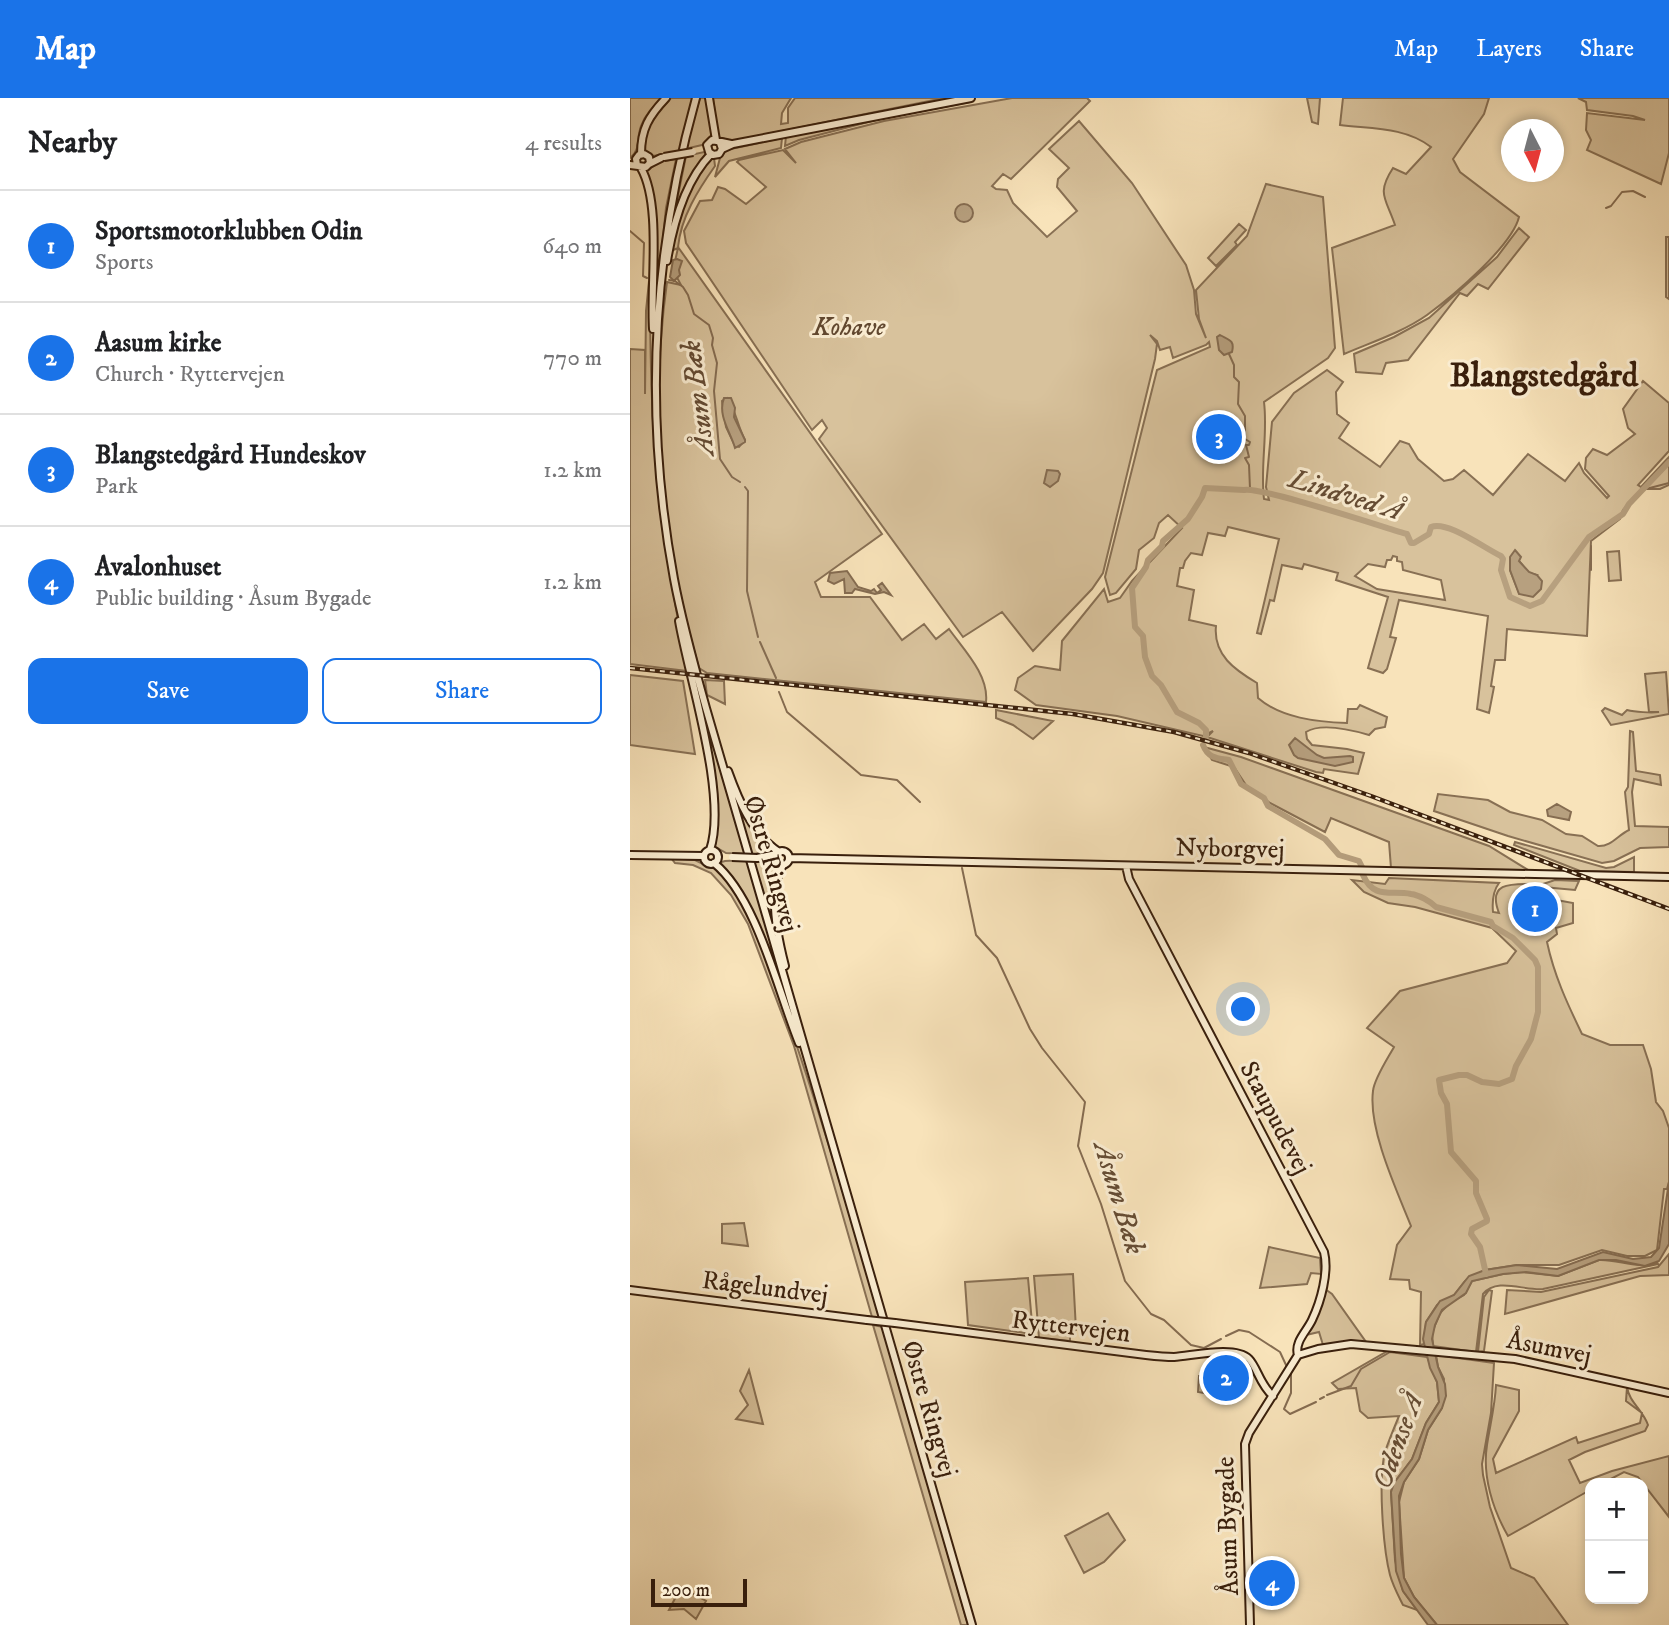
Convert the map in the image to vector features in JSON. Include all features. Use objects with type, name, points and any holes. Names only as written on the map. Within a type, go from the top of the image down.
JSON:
[{"type":"main road","points":[[655,351],[652,312],[652,215],[645,175],[636,162],[646,121],[666,98]]},
{"type":"main road","name":"Østre Ringvej","points":[[696,98],[671,204],[655,351],[658,458],[674,578],[706,708],[971,1623]]},
{"type":"main road","points":[[636,162],[694,151],[709,150],[719,154],[709,98]]},
{"type":"main road","points":[[939,104],[954,98]]},
{"type":"main road","points":[[657,318],[677,216],[711,141],[733,144],[971,98]]},
{"type":"main road","points":[[636,162],[649,161]]},
{"type":"main road","points":[[674,578],[682,640],[711,770],[715,857],[758,931],[811,1073]]},
{"type":"main road","points":[[706,708],[744,809],[783,865]]},
{"type":"main road","points":[[630,855],[757,858],[787,853],[789,858],[778,875],[777,923],[794,1012]]},
{"type":"main road","points":[[704,856],[706,862],[715,857]]},
{"type":"main road","name":"Nyborgvej","points":[[789,858],[1669,877]]},
{"type":"main road","name":"Staupudevej","points":[[1126,866],[1129,879],[1324,1252],[1325,1272],[1318,1302],[1311,1322],[1297,1345],[1298,1355]]},
{"type":"main road","name":"Rågelundvej","points":[[630,1290],[895,1324]]},
{"type":"main road","name":"Ryttervejen","points":[[895,1324],[1146,1356],[1173,1357],[1210,1352],[1242,1355],[1250,1360],[1257,1376],[1273,1396]]},
{"type":"main road","name":"Åsumvej","points":[[1298,1355],[1352,1343],[1420,1349],[1515,1359],[1669,1393]]},
{"type":"main road","name":"Åsum Bygade","points":[[1250,1625],[1244,1450],[1249,1433],[1298,1355]]},
{"type":"green space","points":[[630,98],[662,98],[643,122],[637,148],[630,158]]},
{"type":"green space","points":[[671,98],[694,98],[679,151],[653,156],[644,151],[646,133],[654,116]]},
{"type":"green space","points":[[700,98],[707,98],[712,139],[702,145],[685,149]]},
{"type":"green space","points":[[713,98],[791,98],[782,113],[781,124],[788,123],[788,108],[795,98],[944,98],[732,141],[718,137]]},
{"type":"green space","name":"Kohave","points":[[1012,98],[1087,98],[1090,101],[1011,179],[1003,174],[992,186],[1007,190],[1013,203],[1047,237],[1077,211],[1057,187],[1058,179],[1069,168],[1049,149],[1079,121],[1132,183],[1186,265],[1194,290],[1196,314],[1206,338],[1199,319],[1196,290],[1247,236],[1266,184],[1323,197],[1335,348],[1328,358],[1264,402],[1264,499],[1269,500],[1266,487],[1272,422],[1294,393],[1327,370],[1343,382],[1336,392],[1337,414],[1349,423],[1339,438],[1380,467],[1400,441],[1409,444],[1418,459],[1444,481],[1453,479],[1464,470],[1493,495],[1528,454],[1565,481],[1579,463],[1584,473],[1607,498],[1609,496],[1585,469],[1586,458],[1593,449],[1607,455],[1635,434],[1628,428],[1623,409],[1643,381],[1669,403],[1669,451],[1638,485],[1641,487],[1669,457],[1669,485],[1660,489],[1642,489],[1623,510],[1620,519],[1591,541],[1587,636],[1507,629],[1505,660],[1495,660],[1489,713],[1477,709],[1488,616],[1399,600],[1390,637],[1396,638],[1387,669],[1383,673],[1368,668],[1388,597],[1336,580],[1338,573],[1304,564],[1302,569],[1282,565],[1274,601],[1270,600],[1261,634],[1257,633],[1279,539],[1228,527],[1225,536],[1208,533],[1202,555],[1191,553],[1183,568],[1180,568],[1177,586],[1194,590],[1189,620],[1216,626],[1218,645],[1227,660],[1257,683],[1258,698],[1277,710],[1312,720],[1347,723],[1348,709],[1357,709],[1360,705],[1387,717],[1385,727],[1375,729],[1369,735],[1328,727],[1306,732],[1312,745],[1364,753],[1358,774],[1324,769],[1323,773],[1316,772],[1207,737],[1213,731],[1203,736],[1117,716],[1036,705],[1015,690],[1018,678],[1035,666],[1060,670],[1062,641],[1104,589],[1108,602],[1120,598],[1132,581],[1182,528],[1168,515],[1159,523],[1154,538],[1139,550],[1136,569],[1116,593],[1110,595],[1105,577],[1157,370],[1210,347],[1209,342],[1173,358],[1170,347],[1160,350],[1157,341],[1150,335],[1157,344],[1155,359],[1103,573],[1092,589],[1033,651],[1002,612],[963,637],[819,439],[827,428],[822,420],[812,430],[686,243],[684,231],[700,201],[712,200],[718,187],[746,204],[766,187],[737,162],[739,160],[783,150],[796,163],[785,149],[801,142],[884,121]],"holes":[[[1393,556],[1402,562],[1403,570],[1441,580],[1445,600],[1377,589],[1355,576],[1368,564],[1385,567],[1387,560],[1391,560]],[[1519,561],[1529,573],[1537,575],[1519,593],[1510,570],[1511,562]]]},
{"type":"green space","points":[[1307,98],[1320,98],[1318,124],[1312,122]]},
{"type":"green space","points":[[1343,98],[1489,98],[1484,114],[1453,159],[1460,172],[1519,217],[1514,229],[1494,256],[1438,307],[1408,327],[1344,354],[1332,248],[1395,225],[1384,196],[1388,177],[1393,168],[1406,174],[1431,147],[1399,132],[1340,125]]},
{"type":"green space","points":[[1578,98],[1669,98],[1669,153],[1661,184],[1587,150],[1591,140],[1586,130],[1587,113],[1645,120],[1587,110],[1586,102]]},
{"type":"green space","points":[[969,100],[970,102],[880,119],[785,146],[786,136]]},
{"type":"green space","points":[[782,138],[781,148],[729,161],[715,177],[720,158],[726,150]]},
{"type":"green space","points":[[704,152],[707,155],[699,164],[670,235],[686,156]]},
{"type":"green space","points":[[710,158],[714,158],[715,166],[687,215],[678,247],[882,534],[815,582],[821,597],[870,597],[902,640],[924,624],[936,639],[949,629],[980,673],[986,702],[707,673],[699,668],[676,574],[668,525],[659,379],[667,282],[681,285],[673,270],[678,248],[671,251],[684,202]],"holes":[[[727,398],[745,440],[739,447],[735,446],[726,427],[722,401]]]},
{"type":"green space","points":[[676,159],[666,208],[659,276],[654,276],[655,249],[646,172],[658,162]]},
{"type":"green space","points":[[1239,224],[1246,230],[1235,242],[1237,245],[1216,266],[1208,258]]},
{"type":"green space","points":[[1519,228],[1529,237],[1488,289],[1478,284],[1467,296],[1460,293],[1408,360],[1386,363],[1382,374],[1356,372],[1354,354],[1429,318],[1497,257]]},
{"type":"green space","points":[[1666,237],[1669,237],[1669,299],[1666,297]]},
{"type":"green space","points":[[649,281],[656,467],[667,554],[687,671],[630,664],[630,349],[645,350],[645,394]]},
{"type":"green space","points":[[1619,551],[1621,580],[1609,581],[1607,552]]},
{"type":"green space","points":[[1666,672],[1669,714],[1611,725],[1602,711],[1605,708],[1622,715],[1627,710],[1649,712],[1645,674]]},
{"type":"green space","points":[[630,675],[683,681],[695,754],[630,745]]},
{"type":"green space","points":[[694,680],[745,854],[726,853],[714,846],[715,807]]},
{"type":"green space","points":[[705,680],[724,681],[725,704],[707,695]]},
{"type":"green space","points":[[996,710],[1053,721],[1033,739],[1013,725],[996,718]]},
{"type":"green space","points":[[1630,731],[1633,732],[1636,771],[1660,775],[1661,785],[1634,779],[1632,792],[1635,826],[1669,827],[1669,847],[1640,848],[1614,861],[1602,863],[1434,811],[1438,794],[1488,800],[1510,812],[1542,820],[1566,834],[1582,836],[1598,846],[1607,845],[1629,830],[1625,792],[1628,787]]},
{"type":"green space","points":[[1204,747],[1241,757],[1489,846],[1528,870],[1391,868],[1389,842],[1331,818],[1325,832],[1270,803],[1246,785],[1234,767],[1212,760]]},
{"type":"green space","points":[[729,779],[737,798],[774,851],[771,853],[751,854]]},
{"type":"green space","points":[[1515,842],[1606,868],[1634,857],[1634,872],[1580,871],[1514,845]]},
{"type":"green space","points":[[671,858],[695,860],[714,866],[727,880],[748,912],[809,1081],[880,1319],[872,1317],[794,1046],[748,924],[731,895],[711,873],[693,865],[675,863]]},
{"type":"green space","points":[[747,860],[793,1019],[754,917],[718,863]]},
{"type":"green space","points":[[753,860],[770,862],[779,868],[778,948]]},
{"type":"green space","points":[[1389,878],[1499,883],[1494,893],[1493,912],[1499,913],[1496,895],[1500,889],[1512,884],[1537,884],[1546,898],[1573,903],[1573,923],[1556,928],[1557,934],[1547,942],[1566,1000],[1582,1034],[1610,1045],[1643,1045],[1651,1069],[1656,1102],[1663,1111],[1669,1128],[1669,1182],[1667,1189],[1664,1189],[1657,1250],[1645,1256],[1627,1256],[1602,1250],[1559,1265],[1517,1265],[1485,1270],[1465,1281],[1454,1295],[1437,1305],[1426,1322],[1424,1344],[1420,1345],[1421,1292],[1410,1289],[1409,1280],[1390,1279],[1397,1245],[1411,1226],[1385,1160],[1373,1106],[1376,1081],[1394,1047],[1367,1028],[1400,991],[1507,963],[1516,951],[1492,928],[1415,907],[1388,903],[1364,892],[1352,880],[1385,884]]},
{"type":"green space","points":[[1555,880],[1579,881],[1575,890],[1543,887],[1543,884]]},
{"type":"green space","points":[[744,1223],[748,1246],[722,1243],[722,1224]]},
{"type":"green space","points":[[1269,1247],[1320,1258],[1321,1274],[1311,1273],[1307,1284],[1260,1288]]},
{"type":"green space","points":[[1669,1254],[1669,1275],[1640,1276],[1505,1314],[1507,1290],[1541,1292],[1658,1267]]},
{"type":"green space","points":[[1599,1260],[1636,1265],[1658,1264],[1543,1289],[1496,1286],[1483,1294],[1476,1352],[1433,1346],[1432,1333],[1440,1313],[1451,1302],[1464,1295],[1472,1281],[1522,1272],[1558,1276]]},
{"type":"green space","points":[[1073,1274],[1076,1330],[1070,1333],[1070,1341],[1039,1338],[1034,1276]]},
{"type":"green space","points":[[1028,1278],[1033,1334],[968,1325],[965,1282]]},
{"type":"green space","points":[[1325,1289],[1332,1294],[1366,1342],[1323,1345],[1319,1332],[1306,1335]]},
{"type":"green space","points":[[1489,1290],[1492,1291],[1484,1351],[1478,1352],[1484,1297]]},
{"type":"green space","points":[[873,1325],[883,1327],[968,1625],[961,1625]]},
{"type":"green space","points":[[1391,1349],[1426,1354],[1437,1382],[1439,1402],[1426,1423],[1412,1459],[1394,1483],[1391,1492],[1395,1560],[1403,1591],[1417,1610],[1403,1605],[1394,1587],[1387,1563],[1383,1531],[1383,1464],[1399,1416],[1368,1418],[1360,1411],[1356,1388],[1338,1389],[1332,1383]]},
{"type":"green space","points":[[1436,1355],[1494,1363],[1491,1413],[1482,1464],[1490,1507],[1511,1568],[1534,1578],[1568,1625],[1437,1625],[1414,1597],[1404,1578],[1399,1502],[1404,1482],[1419,1459],[1428,1430],[1442,1408],[1444,1379]]},
{"type":"green space","points":[[1220,1364],[1235,1364],[1241,1380],[1238,1389],[1220,1396],[1198,1392],[1199,1376],[1213,1377]]},
{"type":"green space","points":[[749,1370],[763,1424],[736,1419],[748,1405],[740,1391]]},
{"type":"green space","points":[[1496,1385],[1519,1390],[1519,1411],[1493,1459],[1496,1473],[1576,1437],[1578,1443],[1640,1423],[1642,1413],[1648,1425],[1645,1431],[1569,1460],[1580,1483],[1585,1481],[1585,1493],[1508,1536],[1493,1504],[1487,1481],[1487,1445]]},
{"type":"green space","points":[[1627,1387],[1630,1397],[1641,1412],[1626,1401]]},
{"type":"green space","points":[[1669,1456],[1669,1517],[1648,1490],[1648,1478],[1639,1478],[1624,1472],[1613,1478],[1593,1478]]},
{"type":"green space","points":[[1108,1513],[1125,1540],[1104,1562],[1084,1573],[1065,1536]]},
{"type":"green space","points":[[681,1587],[706,1601],[696,1619],[684,1609],[669,1610]]},
{"type":"shaded area","points":[[960,204],[968,204],[973,213],[971,220],[960,222],[955,217],[955,209]]},
{"type":"shaded area","points":[[673,260],[682,261],[680,275],[674,281],[670,277]]},
{"type":"shaded area","points":[[1220,335],[1232,343],[1232,352],[1224,355],[1219,350],[1217,337]]},
{"type":"shaded area","points":[[724,398],[731,398],[735,408],[734,417],[745,440],[735,448],[723,417]]},
{"type":"shaded area","points":[[1047,470],[1058,471],[1060,474],[1058,481],[1050,487],[1044,483]]},
{"type":"shaded area","points":[[1515,550],[1521,557],[1519,561],[1542,581],[1541,589],[1533,597],[1519,594],[1510,570],[1510,557]]},
{"type":"shaded area","points":[[847,571],[858,587],[871,591],[874,589],[877,593],[881,590],[878,586],[882,583],[891,595],[884,592],[875,594],[855,589],[852,593],[845,593],[844,579],[834,584],[828,581],[830,573]]},
{"type":"shaded area","points":[[1295,738],[1324,758],[1350,756],[1353,757],[1353,762],[1335,766],[1298,758],[1289,745]]},
{"type":"shaded area","points":[[1557,804],[1571,812],[1569,820],[1548,816],[1547,810]]},
{"type":"shaded area","points":[[1669,1182],[1669,1244],[1659,1261],[1645,1266],[1616,1260],[1599,1260],[1558,1276],[1526,1272],[1472,1281],[1466,1293],[1442,1310],[1432,1339],[1446,1396],[1428,1430],[1419,1459],[1404,1482],[1399,1496],[1404,1578],[1414,1597],[1437,1625],[1428,1625],[1403,1591],[1396,1571],[1391,1492],[1394,1483],[1412,1459],[1426,1423],[1439,1402],[1437,1382],[1430,1368],[1423,1339],[1426,1322],[1440,1301],[1454,1295],[1469,1276],[1485,1270],[1517,1265],[1557,1269],[1603,1252],[1633,1259],[1651,1257],[1659,1248]]},
{"type":"waterway","points":[[1606,208],[1611,206],[1622,192],[1633,191],[1645,197]]},
{"type":"waterway","name":"Åsum Bæk","points":[[630,231],[644,243],[643,276],[647,278]]},
{"type":"waterway","name":"Åsum Bæk","points":[[669,280],[683,287],[694,314],[709,325],[717,363],[714,391],[720,459],[732,477],[740,482]]},
{"type":"waterway","points":[[1229,354],[1234,365],[1234,377],[1239,382],[1238,404],[1245,416],[1245,439],[1250,442],[1246,445],[1249,457],[1245,458],[1249,465],[1250,489]]},
{"type":"waterway","name":"Lindved Å","points":[[1206,736],[1206,730],[1199,723],[1177,712],[1161,685],[1152,676],[1145,657],[1143,636],[1135,627],[1132,588],[1163,541],[1188,519],[1205,488],[1254,490],[1296,500],[1407,534],[1411,543],[1429,534],[1431,527],[1446,527],[1501,556],[1501,570],[1510,597],[1530,606],[1542,601],[1589,537],[1623,514],[1629,504],[1669,462]]},
{"type":"waterway","name":"Lindved Å","points":[[1642,490],[1669,483]]},
{"type":"waterway","name":"Åsum Bæk","points":[[745,487],[748,491],[747,591],[758,637]]},
{"type":"waterway","points":[[1591,546],[1591,570]]},
{"type":"waterway","name":"Åsum Bæk","points":[[760,642],[776,678]]},
{"type":"waterway","name":"Åsum Bæk","points":[[779,692],[787,712],[861,775],[897,780],[920,802]]},
{"type":"waterway","name":"Lindved Å","points":[[1203,745],[1210,755],[1229,760],[1241,784],[1264,798],[1268,806],[1325,839],[1339,855],[1359,861],[1362,867]]},
{"type":"waterway","name":"Åsum Bæk","points":[[962,868],[976,935],[997,958],[1030,1029],[1042,1048],[1085,1102],[1078,1146],[1101,1204],[1125,1281],[1151,1314],[1164,1320],[1191,1345],[1204,1348],[1221,1339]]},
{"type":"waterway","name":"Lindved Å","points":[[1363,875],[1367,883],[1378,891],[1414,895],[1436,907],[1491,922],[1513,938],[1535,960],[1538,967],[1538,1012],[1531,1039],[1512,1079],[1499,1084],[1482,1082],[1467,1075],[1439,1080],[1441,1093],[1447,1104],[1451,1152],[1476,1181],[1476,1193],[1487,1219],[1472,1229],[1471,1234],[1480,1247],[1486,1274]]},
{"type":"waterway","name":"Åsum Bæk","points":[[1226,1336],[1239,1330],[1249,1332],[1280,1352],[1286,1365]]},
{"type":"waterway","name":"Åsum Bæk","points":[[1327,1395],[1351,1386],[1361,1369],[1390,1352],[1427,1357]]},
{"type":"waterway","name":"Åsum Bæk","points":[[1291,1371],[1291,1393],[1284,1409],[1290,1414],[1316,1402]]},
{"type":"waterway","name":"Åsum Bæk","points":[[1320,1399],[1324,1397]]},
{"type":"railway","points":[[630,668],[1073,714],[1174,732],[1249,753],[1371,796],[1669,909]]},
{"type":"place","name":"Blangstedgård Hundeskov","points":[[1219,437]]},
{"type":"place","name":"Sportsmotorklubben Odin","points":[[1535,909]]},
{"type":"place","name":"Aasum kirke","points":[[1226,1378]]},
{"type":"place","name":"Avalonhuset","points":[[1272,1583]]},
{"type":"district","name":"Blangstedgård","points":[[1544,376]]},
{"type":"water label","name":"Odense Å","points":[[1398,1441]]}]
